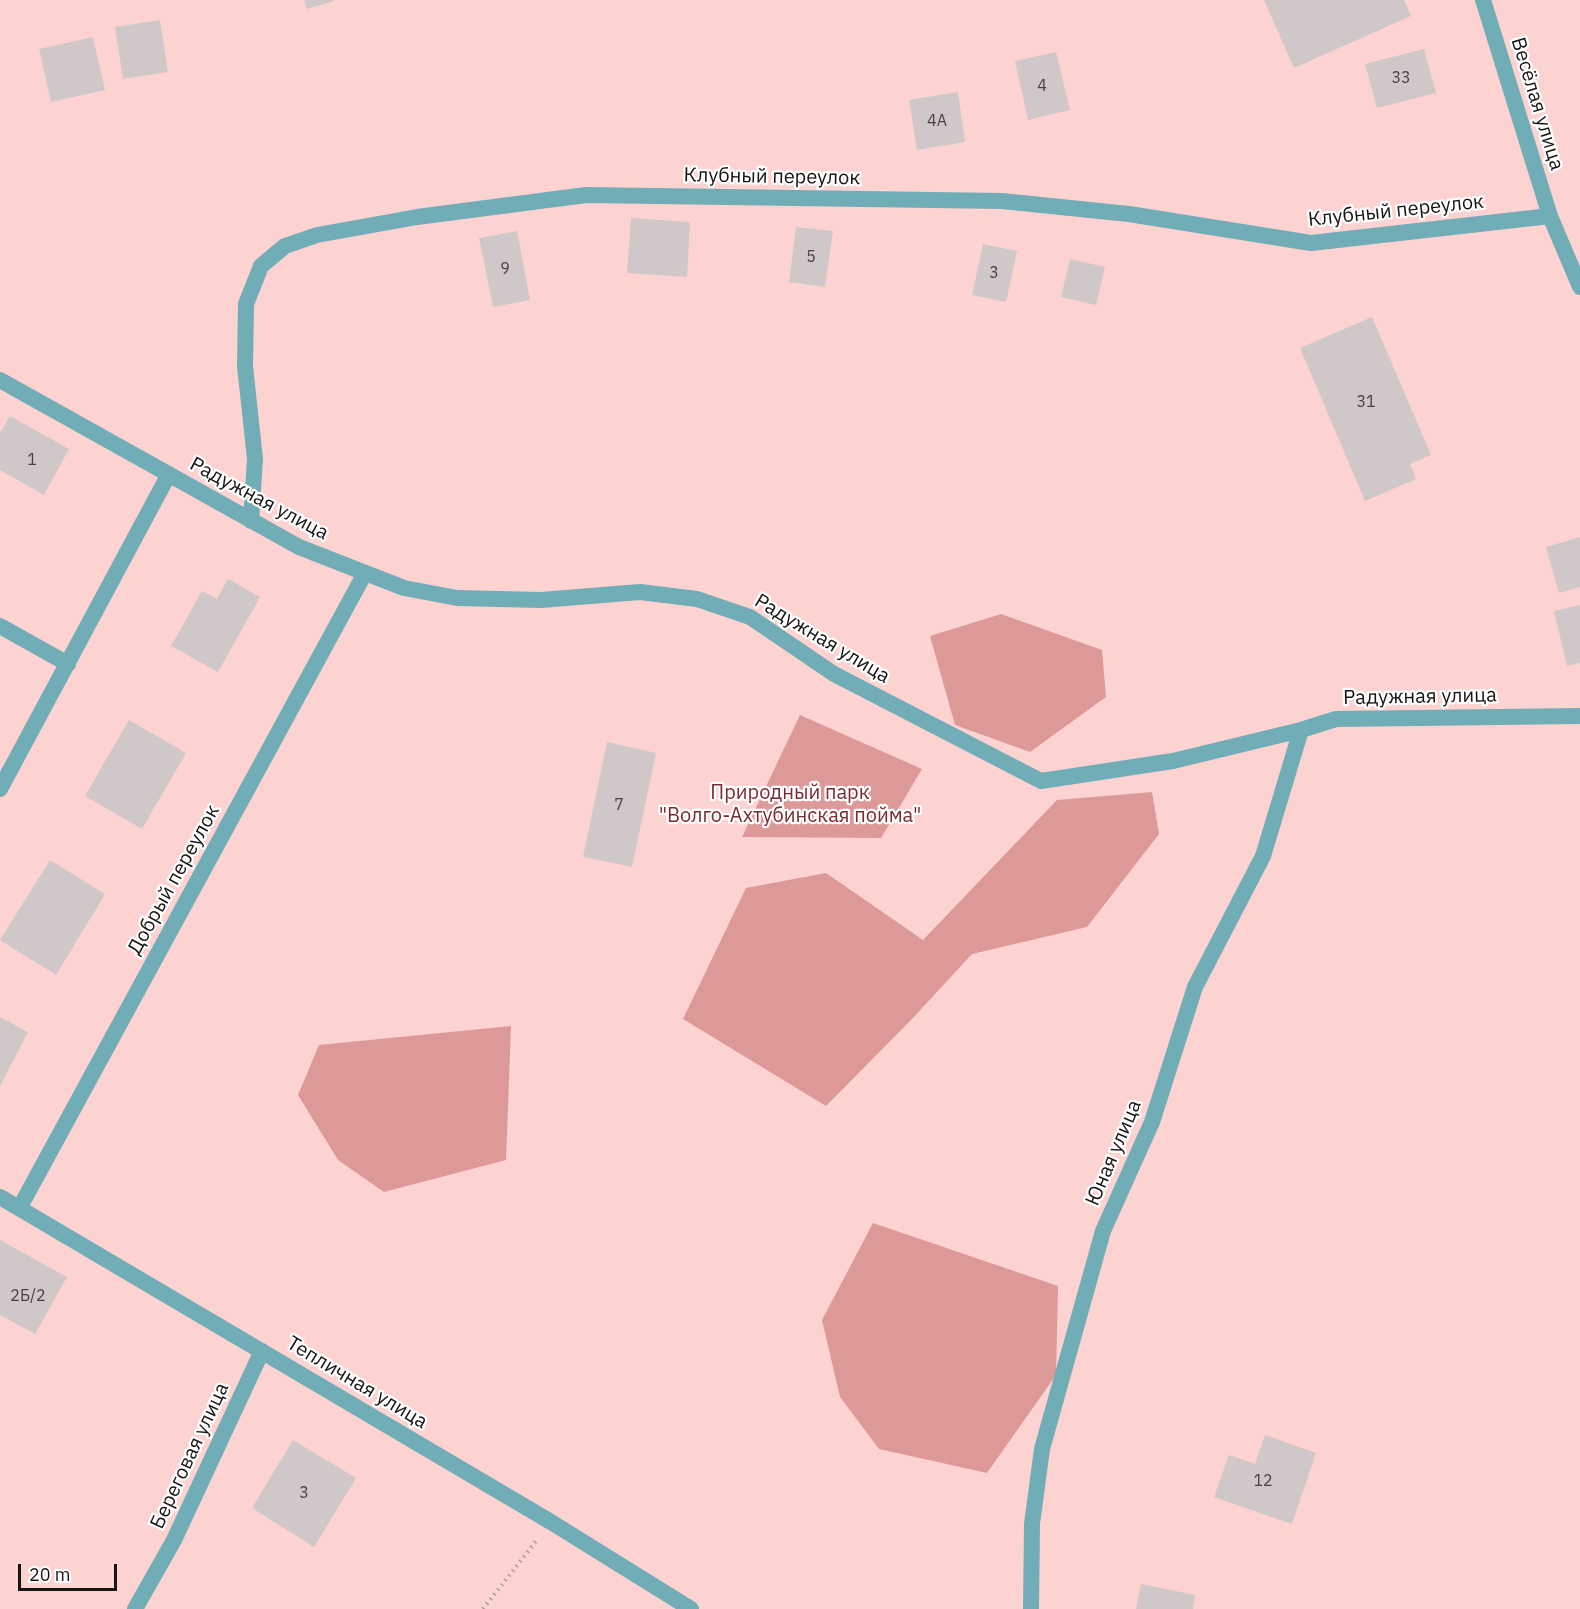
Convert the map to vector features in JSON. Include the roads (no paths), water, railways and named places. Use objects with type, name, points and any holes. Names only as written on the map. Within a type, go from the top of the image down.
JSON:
[{"type":"street","name":"Весёлая улица","points":[[1483,0],[1550,216],[1580,287]]},
{"type":"street","name":"Клубный переулок","points":[[251,521],[255,459],[245,366],[246,304],[261,266],[285,246],[317,235],[417,217],[586,195],[1002,201],[1129,214],[1311,243],[1550,216]]},
{"type":"street","name":"Радужная улица","points":[[0,380],[299,547],[365,573],[404,588],[457,598],[541,600],[640,592],[697,599],[750,617],[834,674],[1041,781],[1173,761],[1301,730],[1336,719],[1580,716]]},
{"type":"street","points":[[0,789],[169,474]]},
{"type":"street","name":"Добрый переулок","points":[[20,1208],[365,573]]},
{"type":"street","points":[[0,626],[68,664]]},
{"type":"street","name":"Юная улица","points":[[1030,1609],[1032,1524],[1042,1449],[1103,1231],[1152,1122],[1195,987],[1263,856],[1301,730]]},
{"type":"street","name":"Тепличная улица","points":[[0,1197],[551,1521],[691,1609]]},
{"type":"street","name":"Береговая улица","points":[[135,1609],[174,1539],[262,1351]]},
{"type":"park label","name":"Природный парк \"Волго-Ахтубинская пойма\"","points":[[790,804]]}]
